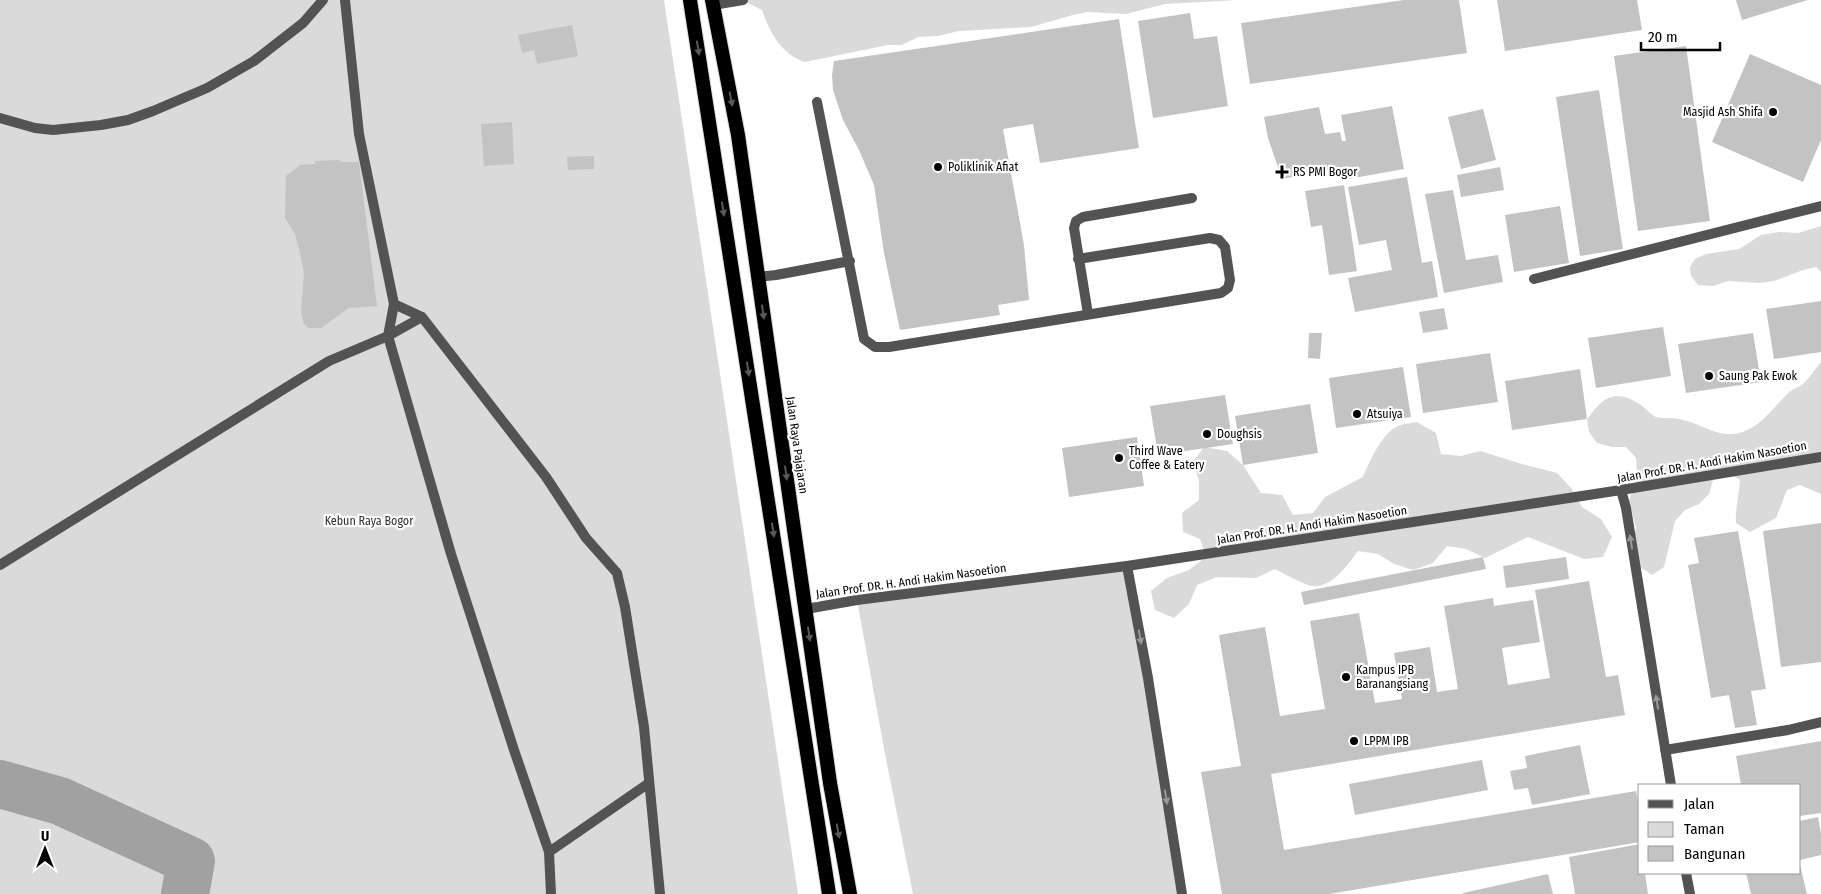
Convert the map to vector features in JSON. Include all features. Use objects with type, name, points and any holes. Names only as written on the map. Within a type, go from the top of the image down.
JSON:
[{"type":"highway","points":[[690,0],[829,894]]},
{"type":"highway","name":"Jalan Raya Pajajaran","points":[[713,3],[738,135],[830,783],[850,894]]},
{"type":"street","points":[[0,118],[35,128],[53,130],[128,120],[153,111],[207,88],[254,61],[303,23],[323,0]]},
{"type":"street","points":[[345,0],[359,134],[394,304],[388,336],[454,562],[514,750],[549,852],[551,894]]},
{"type":"street","points":[[713,3],[743,0]]},
{"type":"street","points":[[817,102],[864,339],[875,347],[889,347],[1220,293],[1228,288],[1230,280],[1225,247],[1219,240],[1210,238],[1078,259]]},
{"type":"street","points":[[1088,314],[1078,259],[1074,228],[1076,221],[1083,217],[1192,198]]},
{"type":"street","points":[[1534,279],[1821,206]]},
{"type":"street","points":[[757,277],[850,261]]},
{"type":"street","points":[[394,304],[422,317],[546,477],[586,538],[618,573],[644,727],[660,894]]},
{"type":"street","points":[[0,565],[329,361],[388,336],[422,317]]},
{"type":"street","name":"Jalan Prof. DR. H. Andi Hakim Nasoetion","points":[[806,609],[867,599],[1127,566],[1621,490],[1821,456]]},
{"type":"street","points":[[1621,490],[1626,508],[1671,784]]},
{"type":"street","points":[[1127,566],[1148,678],[1182,894]]},
{"type":"street","points":[[1665,750],[1788,730],[1821,722]]},
{"type":"street","points":[[549,852],[649,783]]},
{"type":"street","points":[[1686,874],[1690,894]]},
{"type":"green space","name":"Kebun Raya Bogor","points":[[0,0],[664,0],[798,894],[0,894]]},
{"type":"green space","points":[[742,0],[1237,0],[1165,4],[1126,14],[1087,12],[1031,27],[959,31],[938,36],[918,37],[902,45],[888,45],[805,62],[789,54],[778,42],[762,10]]},
{"type":"green space","points":[[1821,226],[1821,272],[1816,267],[1774,281],[1759,283],[1728,281],[1713,286],[1698,285],[1691,276],[1690,267],[1695,259],[1706,254],[1739,249],[1761,235],[1779,232],[1798,233]]},
{"type":"green space","points":[[1821,362],[1821,494],[1800,485],[1787,490],[1776,518],[1750,532],[1736,523],[1740,480],[1727,472],[1713,480],[1709,494],[1699,504],[1685,510],[1675,521],[1664,567],[1652,575],[1640,567],[1633,542],[1636,528],[1629,501],[1637,473],[1636,458],[1626,447],[1612,447],[1597,443],[1589,432],[1587,419],[1593,411],[1611,397],[1624,397],[1641,405],[1656,417],[1680,419],[1713,431],[1736,434],[1751,428],[1763,420],[1788,393],[1806,381]]},
{"type":"green space","points":[[1417,422],[1436,433],[1441,454],[1461,456],[1480,451],[1557,473],[1571,488],[1582,507],[1601,519],[1612,537],[1603,557],[1584,559],[1528,537],[1485,558],[1466,549],[1447,546],[1433,563],[1413,570],[1394,564],[1378,554],[1358,551],[1337,576],[1323,585],[1308,585],[1275,569],[1256,578],[1217,577],[1197,585],[1189,604],[1174,618],[1155,610],[1151,591],[1167,578],[1189,570],[1206,557],[1200,539],[1183,532],[1182,513],[1199,500],[1199,481],[1193,462],[1204,447],[1227,451],[1243,465],[1261,493],[1282,495],[1293,515],[1313,513],[1325,497],[1363,477],[1377,448],[1386,435],[1400,425]]},
{"type":"green space","points":[[1127,566],[1182,894],[913,894],[857,600]]},
{"type":"building","points":[[1404,0],[1459,0],[1467,53],[1250,84],[1241,23]]},
{"type":"building","points":[[1497,0],[1637,0],[1642,30],[1505,51]]},
{"type":"building","points":[[1736,0],[1808,0],[1742,20]]},
{"type":"building","points":[[1190,13],[1194,39],[1217,36],[1228,106],[1153,118],[1138,21]]},
{"type":"building","name":"Poliklinik Afiat","points":[[1119,19],[1139,148],[1040,163],[1033,124],[1003,129],[1024,245],[1029,300],[998,305],[1000,315],[900,330],[884,253],[874,185],[859,150],[843,120],[833,90],[832,75],[834,61]]},
{"type":"building","points":[[572,25],[578,56],[537,64],[534,50],[522,53],[518,35]]},
{"type":"building","points":[[1686,46],[1710,221],[1638,231],[1614,56]]},
{"type":"building","name":"Masjid Ash Shifa","points":[[1750,54],[1821,85],[1821,140],[1803,182],[1712,142]]},
{"type":"building","points":[[1599,90],[1623,249],[1580,256],[1556,97]]},
{"type":"building","points":[[1392,106],[1404,169],[1348,179],[1346,167],[1282,179],[1268,138],[1264,117],[1319,107],[1325,134],[1340,132],[1342,141],[1346,141],[1341,115]]},
{"type":"building","points":[[1483,109],[1496,160],[1461,169],[1448,117]]},
{"type":"building","points":[[512,122],[514,164],[484,166],[481,124]]},
{"type":"building","points":[[594,156],[594,169],[568,170],[567,157]]},
{"type":"building","points":[[339,160],[340,162],[359,162],[377,306],[349,308],[321,328],[309,328],[304,324],[301,312],[304,273],[300,253],[295,234],[285,218],[286,176],[300,165],[315,164],[315,161]]},
{"type":"building","points":[[1500,167],[1504,190],[1461,197],[1457,175]]},
{"type":"building","points":[[1407,177],[1422,263],[1432,261],[1438,297],[1355,312],[1348,278],[1392,270],[1386,240],[1359,245],[1348,187]]},
{"type":"building","points":[[1344,185],[1357,271],[1329,275],[1322,225],[1311,227],[1305,191]]},
{"type":"building","points":[[1453,190],[1466,260],[1498,255],[1503,282],[1444,293],[1425,194]]},
{"type":"building","points":[[1560,206],[1569,263],[1514,272],[1505,215]]},
{"type":"building","points":[[1821,301],[1821,352],[1774,359],[1766,309]]},
{"type":"building","points":[[1444,308],[1448,329],[1423,333],[1419,312]]},
{"type":"building","points":[[1663,327],[1671,376],[1596,388],[1588,338]]},
{"type":"building","points":[[1309,333],[1322,333],[1320,359],[1308,358]]},
{"type":"building","points":[[1753,333],[1761,382],[1686,393],[1678,344]]},
{"type":"building","points":[[1490,353],[1498,402],[1423,413],[1416,364]]},
{"type":"building","points":[[1403,367],[1411,417],[1336,428],[1329,378]]},
{"type":"building","points":[[1580,369],[1587,419],[1512,430],[1505,381]]},
{"type":"building","points":[[1225,395],[1233,444],[1158,455],[1150,406]]},
{"type":"building","points":[[1310,404],[1318,453],[1243,465],[1235,416]]},
{"type":"building","points":[[1137,437],[1144,486],[1069,497],[1062,448]]},
{"type":"building","points":[[1821,523],[1821,662],[1781,667],[1763,531]]},
{"type":"building","points":[[1738,531],[1766,689],[1751,691],[1757,725],[1735,728],[1729,695],[1711,698],[1688,565],[1699,563],[1694,538]]},
{"type":"building","points":[[1483,557],[1486,569],[1304,605],[1301,592]]},
{"type":"building","points":[[1566,557],[1569,579],[1506,588],[1503,566]]},
{"type":"building","name":"LPPM IPB","points":[[1589,581],[1606,677],[1618,675],[1625,715],[1271,774],[1284,850],[1636,791],[1638,801],[1638,842],[1329,894],[1222,894],[1201,772],[1241,766],[1219,635],[1265,627],[1280,716],[1325,709],[1310,621],[1359,613],[1375,703],[1402,699],[1394,653],[1430,647],[1437,692],[1458,689],[1444,606],[1493,598],[1494,606],[1533,600],[1540,642],[1502,648],[1508,685],[1550,678],[1535,590]]},
{"type":"building","points":[[1821,741],[1821,813],[1801,816],[1801,784],[1741,784],[1736,756]]},
{"type":"building","points":[[1580,745],[1590,794],[1532,805],[1528,788],[1514,790],[1510,771],[1527,768],[1525,756]]},
{"type":"building","points":[[1482,760],[1488,790],[1355,815],[1349,784]]},
{"type":"building","points":[[1818,817],[1821,834],[1821,855],[1801,860],[1801,821]]},
{"type":"building","points":[[1638,844],[1638,874],[1645,874],[1648,894],[1575,894],[1569,857]]},
{"type":"building","points":[[1801,869],[1807,894],[1751,894],[1746,874],[1801,874]]},
{"type":"building","points":[[1548,874],[1553,894],[1463,894],[1463,893]]},
{"type":"waterway","points":[[0,784],[60,801],[191,861],[185,894]]},
{"type":"place","name":"Masjid Ash Shifa","points":[[1773,112]]},
{"type":"place","name":"Poliklinik Afiat","points":[[938,167]]},
{"type":"place","name":"RS PMI Bogor","points":[[1282,172]]},
{"type":"place","name":"Saung Pak Ewok","points":[[1709,376]]},
{"type":"place","name":"Atsuiya","points":[[1357,414]]},
{"type":"place","name":"Doughsis","points":[[1207,434]]},
{"type":"place","name":"Third Wave Coffee & Eatery","points":[[1119,458]]},
{"type":"place","name":"Kampus IPB Baranangsiang","points":[[1346,677]]},
{"type":"place","name":"LPPM IPB","points":[[1354,741]]}]
